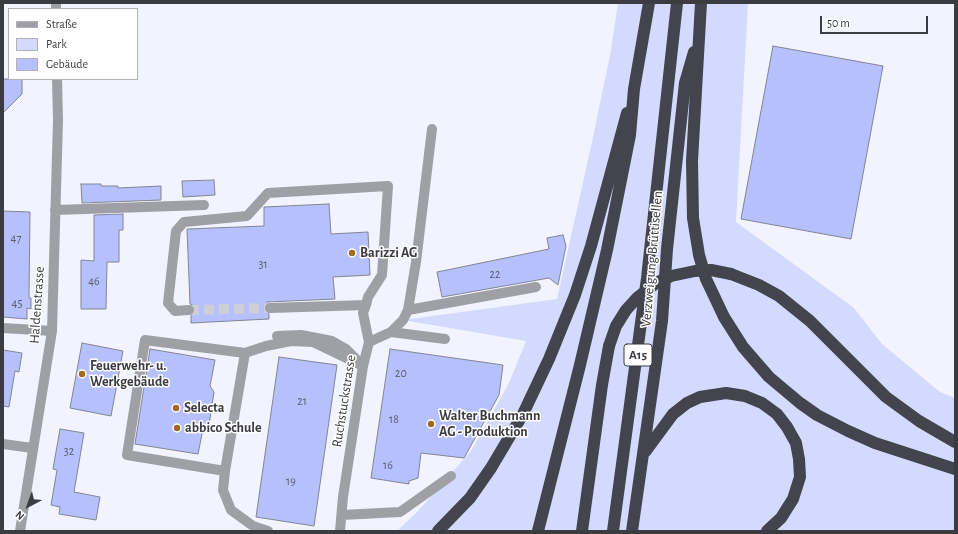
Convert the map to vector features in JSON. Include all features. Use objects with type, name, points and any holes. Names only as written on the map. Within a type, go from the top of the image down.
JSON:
[{"type":"highway","points":[[538,531],[576,385],[602,271],[630,135],[634,89],[649,3]]},
{"type":"highway","name":"A15","points":[[613,531],[646,286],[677,3]]},
{"type":"highway","name":"A15","points":[[698,38],[702,3]]},
{"type":"highway","points":[[698,38],[698,84],[692,174],[693,218],[698,250],[704,273],[724,317],[743,347],[760,367],[784,390],[817,415],[848,431],[875,442],[955,469]]},
{"type":"highway","name":"Verzweigung Brüttisellen","points":[[632,531],[662,321],[667,249],[685,83],[698,38]]},
{"type":"highway","points":[[438,531],[470,498],[491,468],[523,414],[549,359],[575,294],[591,246],[603,206],[620,133],[634,89]]},
{"type":"highway","points":[[582,531],[609,346],[616,326],[626,310],[637,298],[656,283],[671,276],[695,271],[711,270],[731,274],[760,285],[779,296],[810,321],[886,397],[918,421],[955,442]]},
{"type":"highway","points":[[644,454],[673,414],[693,400],[712,394],[726,393],[744,396],[762,403],[777,414],[787,426],[796,443],[799,459],[798,484],[793,499],[781,518],[768,531]]},
{"type":"street","name":"Haldenstrasse","points":[[20,531],[32,448],[52,331],[56,210],[57,80]]},
{"type":"street","name":"Ruchstuckstrasse","points":[[340,531],[363,366],[369,342],[391,332],[403,320],[408,310],[415,268],[432,130]]},
{"type":"street","points":[[190,310],[175,311],[168,303],[176,231],[184,222],[247,216],[268,193],[388,186],[382,275],[368,296],[363,313],[369,342]]},
{"type":"street","points":[[56,210],[204,205]]},
{"type":"street","points":[[408,310],[536,287]]},
{"type":"street","points":[[270,308],[366,305]]},
{"type":"street","points":[[3,328],[52,331]]},
{"type":"street","points":[[391,332],[445,339]]},
{"type":"street","points":[[277,336],[301,335],[332,342],[346,349],[363,366]]},
{"type":"street","points":[[225,470],[127,456],[145,340],[245,353],[266,346],[291,341],[313,342],[363,366]]},
{"type":"street","points":[[245,353],[223,490],[231,510],[253,526],[268,531]]},
{"type":"street","points":[[3,444],[32,448]]},
{"type":"street","points":[[342,515],[400,512],[451,476]]},
{"type":"green space","points":[[618,3],[748,3],[736,222],[854,308],[882,344],[940,392],[955,398],[955,531],[397,531],[418,511],[471,451],[509,383],[526,341],[403,320],[557,299],[611,50]]},
{"type":"building","points":[[773,46],[883,66],[851,239],[741,219]]},
{"type":"building","points":[[3,79],[22,80],[22,94],[3,113]]},
{"type":"building","points":[[214,180],[215,195],[183,197],[182,181]]},
{"type":"building","points":[[81,184],[101,184],[101,186],[118,186],[118,188],[161,186],[161,200],[82,203]]},
{"type":"building","points":[[329,204],[331,234],[368,232],[370,275],[333,277],[335,299],[267,302],[264,309],[269,314],[269,319],[191,323],[191,316],[195,310],[194,306],[190,304],[187,229],[264,226],[264,207]]},
{"type":"building","points":[[3,211],[30,212],[29,298],[31,298],[31,309],[27,308],[27,319],[3,317]]},
{"type":"building","points":[[123,214],[123,230],[119,230],[119,262],[107,262],[106,309],[81,309],[81,260],[94,261],[94,215]]},
{"type":"building","points":[[563,235],[566,246],[558,285],[549,278],[442,297],[437,272],[549,249],[547,238]]},
{"type":"building","points":[[82,343],[123,351],[111,416],[70,408]]},
{"type":"building","name":"Selecta","points":[[150,349],[215,360],[210,386],[214,392],[209,425],[203,429],[198,454],[135,444]]},
{"type":"building","name":"Walter Buchmann AG - Produktion","points":[[390,349],[503,365],[499,395],[464,458],[421,453],[418,478],[409,481],[409,484],[371,478]]},
{"type":"building","points":[[3,350],[22,353],[19,372],[15,371],[9,407],[3,406]]},
{"type":"building","points":[[279,357],[337,365],[314,526],[256,517]]},
{"type":"building","points":[[60,429],[84,433],[74,492],[100,497],[96,520],[59,514],[60,507],[51,505],[57,470],[53,469]]},
{"type":"tunnel","points":[[189,310],[270,308]]},
{"type":"place","name":"Barizzi AG","points":[[352,253]]},
{"type":"place","name":"Feuerwehr- u. Werkgebäude","points":[[82,374]]},
{"type":"place","name":"Selecta","points":[[176,408]]},
{"type":"place","name":"Walter Buchmann AG - Produktion","points":[[431,424]]},
{"type":"place","name":"abbico Schule","points":[[177,428]]}]
